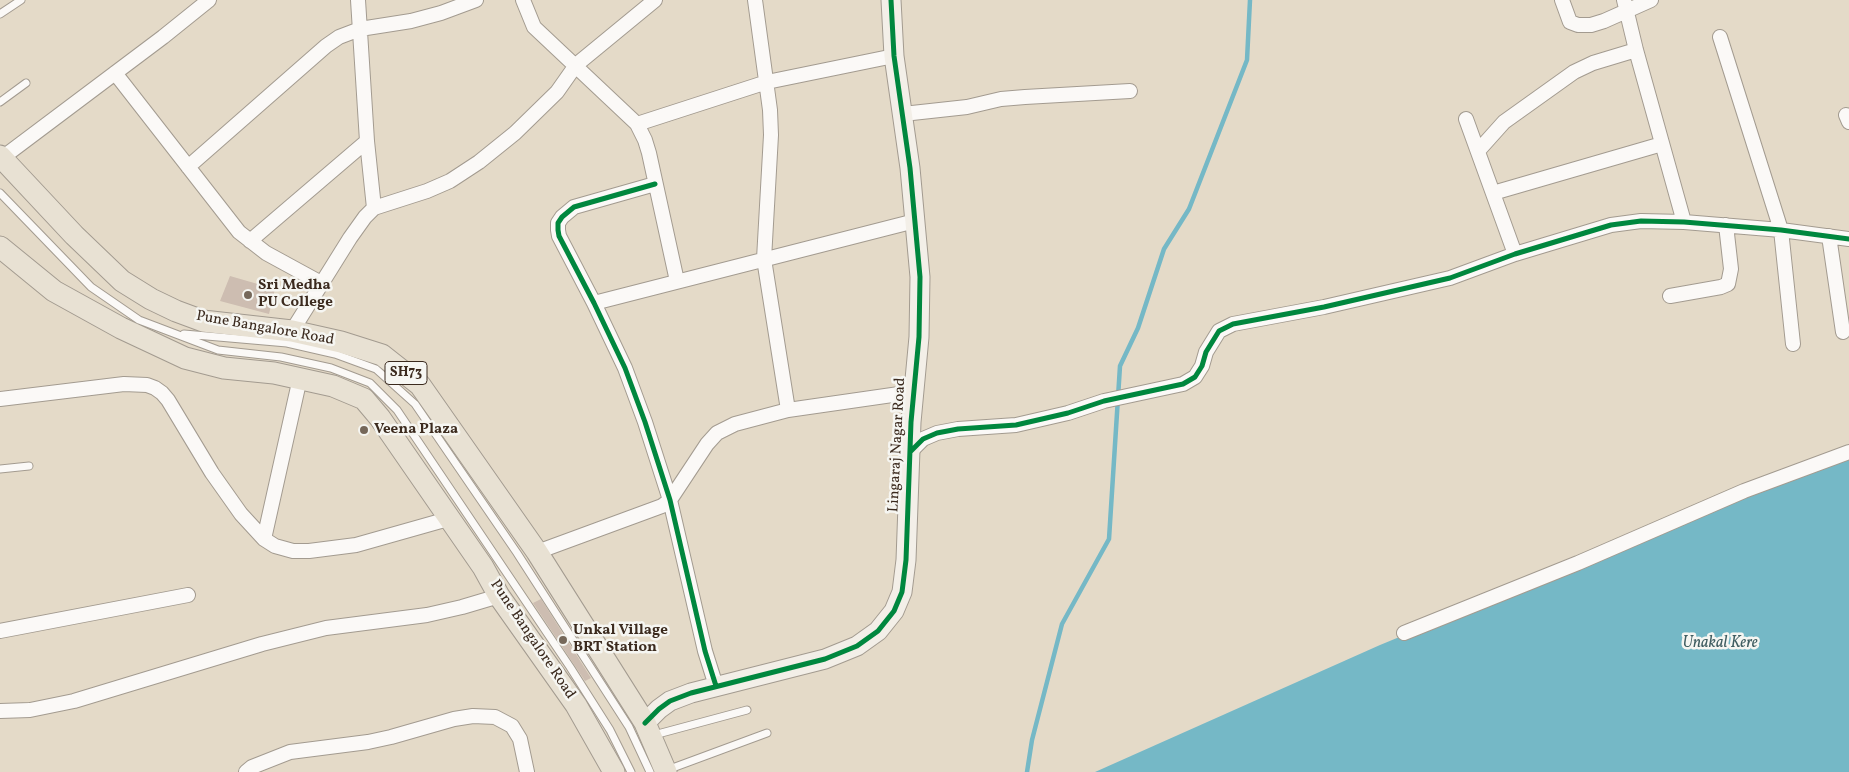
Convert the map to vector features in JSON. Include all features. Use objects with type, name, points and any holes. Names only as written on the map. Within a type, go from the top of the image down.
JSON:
[{"type":"main road","name":"Pune Bangalore Road","points":[[1,157],[74,235],[122,281],[151,299],[203,321],[292,331],[341,342],[382,355],[420,384],[537,552],[647,729],[661,772]]},
{"type":"main road","name":"Pune Bangalore Road","points":[[0,247],[54,291],[121,328],[185,358],[224,368],[274,373],[300,378],[333,386],[364,399],[380,418],[483,567],[499,596],[576,705],[614,772]]},
{"type":"street","points":[[1,157],[115,73],[208,0]]},
{"type":"street","points":[[358,0],[367,140],[374,208]]},
{"type":"street","points":[[188,167],[326,46],[339,37],[360,29],[411,21],[441,7],[476,0]]},
{"type":"street","points":[[523,0],[534,27],[637,124],[649,153],[677,281]]},
{"type":"street","points":[[755,0],[767,82],[771,135],[764,260],[788,410]]},
{"type":"street","name":"Lingaraj Nagar Road","points":[[647,729],[658,709],[670,701],[716,686],[825,659],[857,646],[878,630],[894,611],[902,592],[906,560],[910,452],[919,337],[920,294],[915,221],[903,114],[894,56],[891,0]]},
{"type":"street","points":[[1562,0],[1570,22],[1578,25],[1591,25],[1625,5],[1651,0]]},
{"type":"street","points":[[292,331],[355,231],[374,208],[427,191],[450,181],[479,162],[515,133],[557,92],[576,66],[651,1]]},
{"type":"street","points":[[1625,5],[1684,222]]},
{"type":"street","points":[[1720,37],[1781,230],[1792,344]]},
{"type":"street","points":[[1478,151],[1504,122],[1574,72],[1593,63],[1636,50]]},
{"type":"street","points":[[637,124],[767,82],[894,56]]},
{"type":"street","points":[[115,73],[229,221],[250,240],[279,261],[321,284]]},
{"type":"street","points":[[903,114],[967,107],[1025,97],[1130,91]]},
{"type":"street","points":[[1466,119],[1515,254]]},
{"type":"street","points":[[250,240],[367,140]]},
{"type":"street","points":[[1493,193],[1662,144]]},
{"type":"street","points":[[655,184],[574,207],[558,223],[559,236],[625,368],[670,500],[705,651],[716,686]]},
{"type":"street","points":[[594,303],[915,221]]},
{"type":"street","points":[[910,452],[923,439],[937,433],[958,429],[1016,425],[1184,384],[1195,377],[1202,366],[1206,352],[1219,331],[1233,324],[1324,307],[1450,278],[1515,254],[1611,225],[1641,221],[1726,224],[1849,239]]},
{"type":"street","points":[[1670,296],[1721,287],[1728,284],[1731,269],[1726,224]]},
{"type":"street","points":[[1829,236],[1843,332]]},
{"type":"street","points":[[264,539],[300,378]]},
{"type":"street","points":[[0,400],[124,384],[147,385],[155,388],[162,392],[168,400],[212,473],[241,514],[264,539],[274,546],[293,551],[356,546],[448,519]]},
{"type":"street","points":[[537,552],[662,506],[670,500],[697,457],[717,433],[735,424],[788,410],[914,392]]},
{"type":"street","points":[[1404,633],[1578,563],[1744,492],[1849,452]]},
{"type":"street","points":[[0,631],[188,595]]},
{"type":"street","points":[[0,711],[30,710],[74,701],[262,644],[326,628],[427,615],[499,596]]},
{"type":"street","points":[[246,772],[252,767],[290,752],[368,742],[454,719],[473,716],[495,716],[512,726],[520,739],[527,772]]},
{"type":"lane","points":[[0,14],[21,0]]},
{"type":"lane","points":[[0,102],[26,82]]},
{"type":"lane","points":[[0,193],[91,288],[139,320],[218,350],[281,357],[331,368],[370,383],[397,410],[570,667],[610,730],[631,772]]},
{"type":"lane","points":[[173,334],[287,343],[335,354],[376,368],[415,404],[517,553],[661,772],[767,733]]},
{"type":"lane","points":[[0,469],[29,466]]},
{"type":"lane","points":[[647,729],[748,710]]},
{"type":"water","name":"Unakal Kere","points":[[1849,452],[1849,772],[1095,772],[1380,645]]},
{"type":"building","name":"Sri Medha PU College","points":[[230,276],[275,289],[269,314],[220,301]]},
{"type":"building","points":[[541,599],[591,678],[585,681],[533,603]]},
{"type":"waterway","points":[[1027,772],[1032,740],[1062,624],[1109,539],[1120,366],[1138,328],[1164,249],[1189,209],[1247,60],[1250,0]]},
{"type":"cycle path","points":[[645,723],[670,701],[691,693],[825,659],[857,646],[878,631],[894,611],[902,592],[906,560],[911,422],[919,337],[920,277],[910,168],[894,56],[891,0]]},
{"type":"cycle path","points":[[655,184],[574,207],[562,217],[558,223],[558,230],[559,236],[625,368],[645,422],[670,500],[705,651],[716,686]]},
{"type":"cycle path","points":[[910,452],[923,439],[937,433],[958,429],[1016,425],[1068,413],[1104,401],[1183,384],[1195,377],[1202,366],[1206,352],[1219,331],[1233,324],[1324,307],[1450,278],[1515,254],[1611,225],[1641,221],[1684,222],[1781,230],[1849,239]]},
{"type":"place","name":"Sri Medha PU College","points":[[248,295]]},
{"type":"place","name":"Veena Plaza","points":[[364,430]]},
{"type":"place","name":"Unkal Village BRT Station","points":[[563,640]]}]
